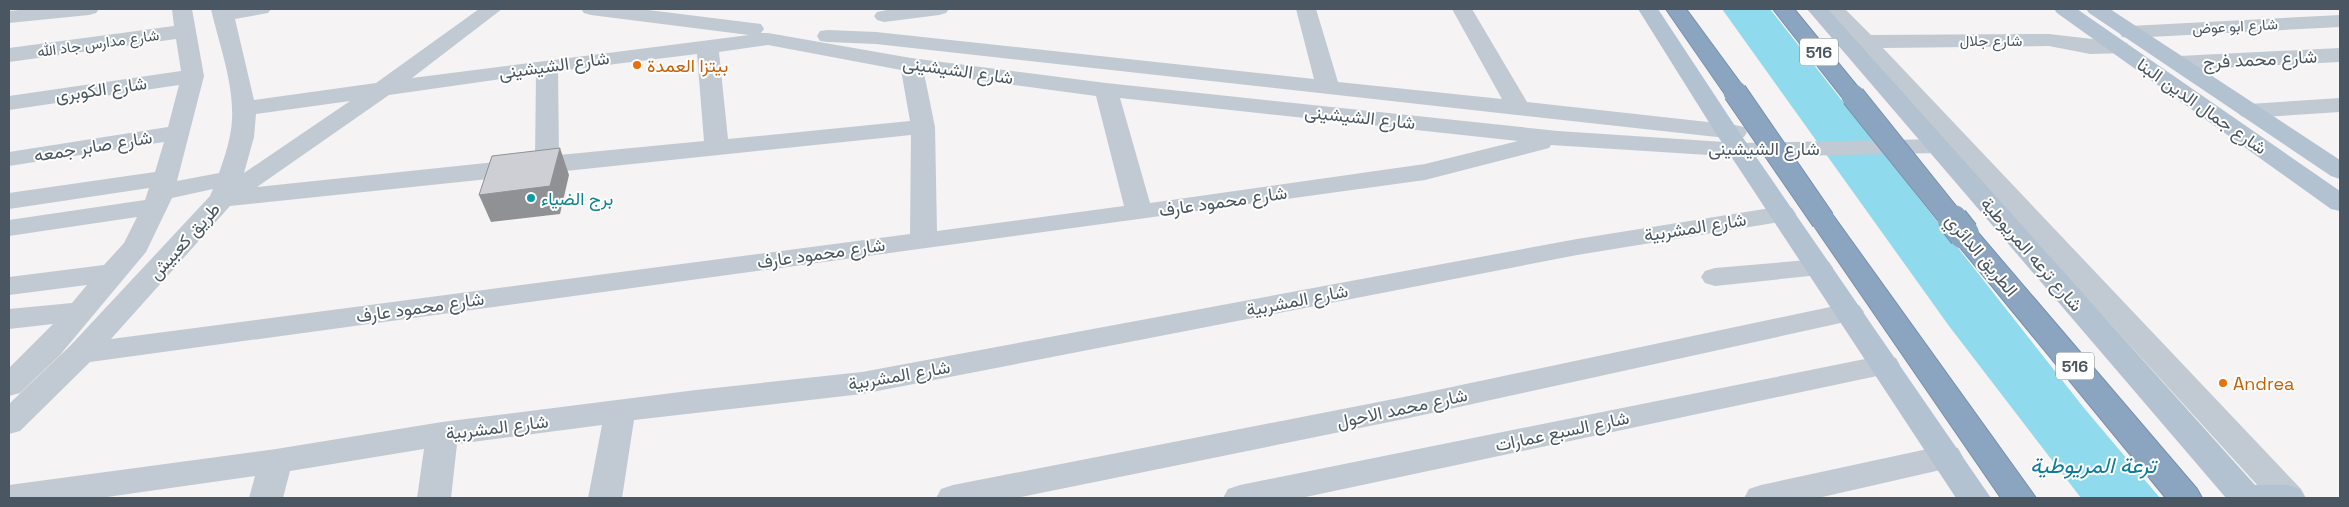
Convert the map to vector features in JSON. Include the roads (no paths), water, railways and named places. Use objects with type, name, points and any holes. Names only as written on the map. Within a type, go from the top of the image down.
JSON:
[{"type":"highway","points":[[1676,9],[2020,498]]},
{"type":"highway","name":"الطريق الدائري","points":[[1783,9],[1964,234],[2185,498]]},
{"type":"main road","points":[[1648,9],[1742,141],[1783,214],[1974,498]]},
{"type":"main road","name":"شارع ترعه المريوطية","points":[[1818,9],[1926,138],[2248,498]]},
{"type":"main road","name":"شارع جمال الدين البنا","points":[[2064,9],[2125,40],[2179,63],[2249,111],[2336,164]]},
{"type":"main road","name":"شارع جمال الدين البنا","points":[[2096,9],[2125,40],[2250,140],[2340,203]]},
{"type":"main road","points":[[2250,140],[2289,160],[2306,162],[2306,159],[2291,138]]},
{"type":"main road","points":[[2248,498],[2288,498]]},
{"type":"street","points":[[9,17],[89,9]]},
{"type":"street","points":[[227,189],[244,119],[236,69],[222,12],[261,9]]},
{"type":"street","name":"شارع الشيشينى","points":[[227,189],[383,89],[492,9]]},
{"type":"street","points":[[591,9],[630,11],[771,37]]},
{"type":"street","points":[[755,9],[771,37]]},
{"type":"street","points":[[876,38],[883,12],[939,9]]},
{"type":"street","points":[[1306,9],[1328,88]]},
{"type":"street","points":[[1462,9],[1518,107]]},
{"type":"street","points":[[1834,9],[2288,498]]},
{"type":"street","name":"شارع مدارس جاد الله","points":[[9,56],[185,20]]},
{"type":"street","name":"طريق كعبيش","points":[[9,385],[49,348],[136,246],[161,192],[193,76],[185,20]]},
{"type":"street","name":"شارع ابو عوض","points":[[2125,40],[2340,21]]},
{"type":"street","name":"شارع الشيشينى","points":[[243,109],[547,66],[771,37],[819,36],[876,38],[1518,107],[1685,137]]},
{"type":"street","name":"شارع الشيشينى","points":[[771,37],[911,65],[1106,90],[1558,138],[1685,137],[1742,141],[1926,138]]},
{"type":"street","name":"شارع جلال","points":[[1863,42],[2049,40],[2090,47],[2125,40]]},
{"type":"street","points":[[708,45],[717,147]]},
{"type":"street","name":"شارع محمد فرج","points":[[2179,63],[2340,55]]},
{"type":"street","points":[[911,65],[923,127],[924,239]]},
{"type":"street","points":[[547,66],[547,164]]},
{"type":"street","name":"شارع الكوبرى","points":[[9,103],[193,76]]},
{"type":"street","points":[[1106,90],[1139,212]]},
{"type":"street","points":[[2249,111],[2340,105]]},
{"type":"street","points":[[9,201],[227,189],[547,164],[923,127]]},
{"type":"street","name":"شارع صابر جمعه","points":[[9,159],[178,133]]},
{"type":"street","name":"شارع محمود عارف","points":[[81,353],[1425,172],[1558,138]]},
{"type":"street","name":"طريق كعبيش","points":[[9,423],[81,353],[227,189]]},
{"type":"street","points":[[9,228],[161,192]]},
{"type":"street","name":"شارع المشربية","points":[[9,498],[86,492],[442,434],[862,383],[1577,246],[1783,214]]},
{"type":"street","points":[[1715,277],[1819,268]]},
{"type":"street","points":[[9,286],[113,273]]},
{"type":"street","points":[[9,319],[81,310]]},
{"type":"street","name":"شارع محمد الاحول","points":[[953,498],[1409,406],[1850,312]]},
{"type":"street","name":"شارع السبع عمارات","points":[[1240,498],[1884,365]]},
{"type":"street","points":[[605,498],[620,411]]},
{"type":"street","points":[[434,498],[442,434]]},
{"type":"street","points":[[1761,498],[1946,457]]},
{"type":"street","points":[[266,498],[276,461]]},
{"type":"water","name":"ترعة المريوطية","points":[[1722,9],[1770,9],[2084,408],[2160,498],[2081,498],[1949,326]]},
{"type":"place","name":"بيتزا العمدة","points":[[637,65]]},
{"type":"place","name":"برج الضياء","points":[[531,198]]},
{"type":"place","name":"Andrea","points":[[2223,383]]}]
